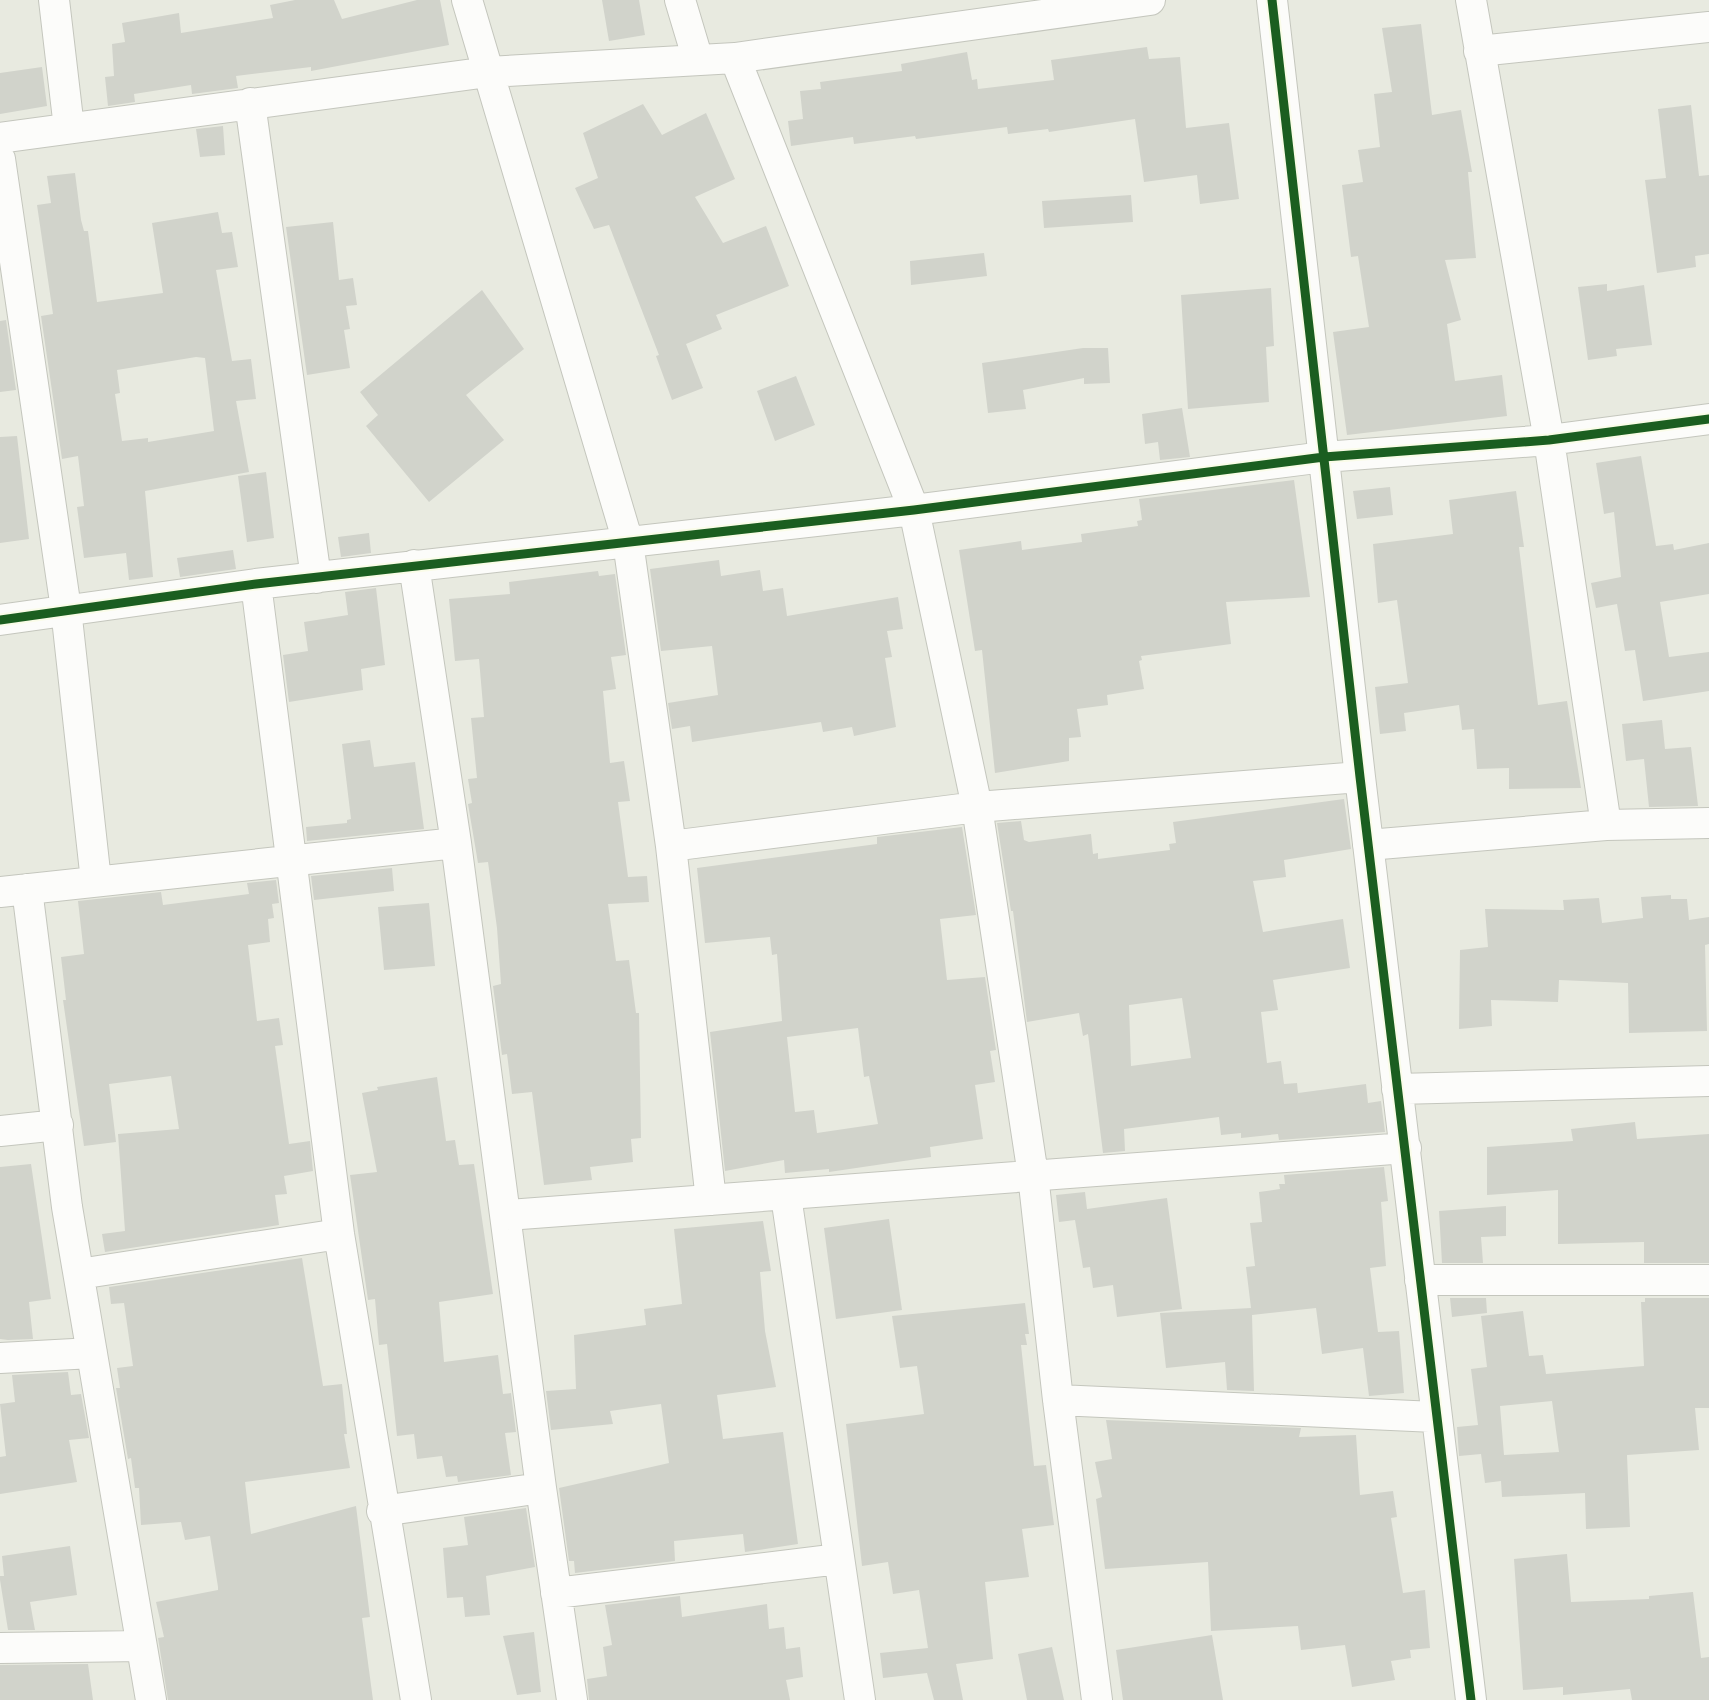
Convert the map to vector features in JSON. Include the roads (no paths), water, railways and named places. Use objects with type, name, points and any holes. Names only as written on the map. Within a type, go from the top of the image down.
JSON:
[{"type":"street","points":[[54,0],[69,128]]},
{"type":"street","points":[[467,0],[628,542],[671,846],[711,1200]]},
{"type":"street","points":[[680,0],[698,60]]},
{"type":"street","points":[[0,138],[488,72],[735,58],[1033,8],[1150,0]]},
{"type":"street","points":[[1272,0],[1360,777],[1471,1700]]},
{"type":"street","points":[[1471,0],[1549,440],[1606,825]]},
{"type":"street","points":[[1479,51],[1709,26]]},
{"type":"street","points":[[735,58],[914,510],[977,807],[1033,1175],[1058,1400],[1097,1700]]},
{"type":"street","points":[[250,103],[316,578]]},
{"type":"street","points":[[0,159],[66,609],[96,881]]},
{"type":"street","points":[[0,620],[256,584],[914,510],[1324,457],[1549,440],[1709,419]]},
{"type":"street","points":[[414,565],[456,843],[541,1488],[572,1700]]},
{"type":"street","points":[[256,584],[339,1234],[382,1511],[416,1700]]},
{"type":"street","points":[[671,846],[977,807],[1360,777]]},
{"type":"street","points":[[1368,845],[1606,825],[1709,823]]},
{"type":"street","points":[[151,1700],[67,1207],[58,1125],[13,890],[456,843]]},
{"type":"street","points":[[1397,1089],[1709,1080]]},
{"type":"street","points":[[0,1132],[58,1125]]},
{"type":"street","points":[[507,1215],[1406,1148]]},
{"type":"street","points":[[786,1196],[860,1700]]},
{"type":"street","points":[[79,1274],[339,1234]]},
{"type":"street","points":[[1420,1280],[1709,1280]]},
{"type":"street","points":[[0,1358],[92,1353]]},
{"type":"street","points":[[1058,1400],[1435,1417]]},
{"type":"street","points":[[382,1511],[541,1488]]},
{"type":"street","points":[[556,1593],[839,1559]]},
{"type":"street","points":[[0,1648],[141,1646]]}]
